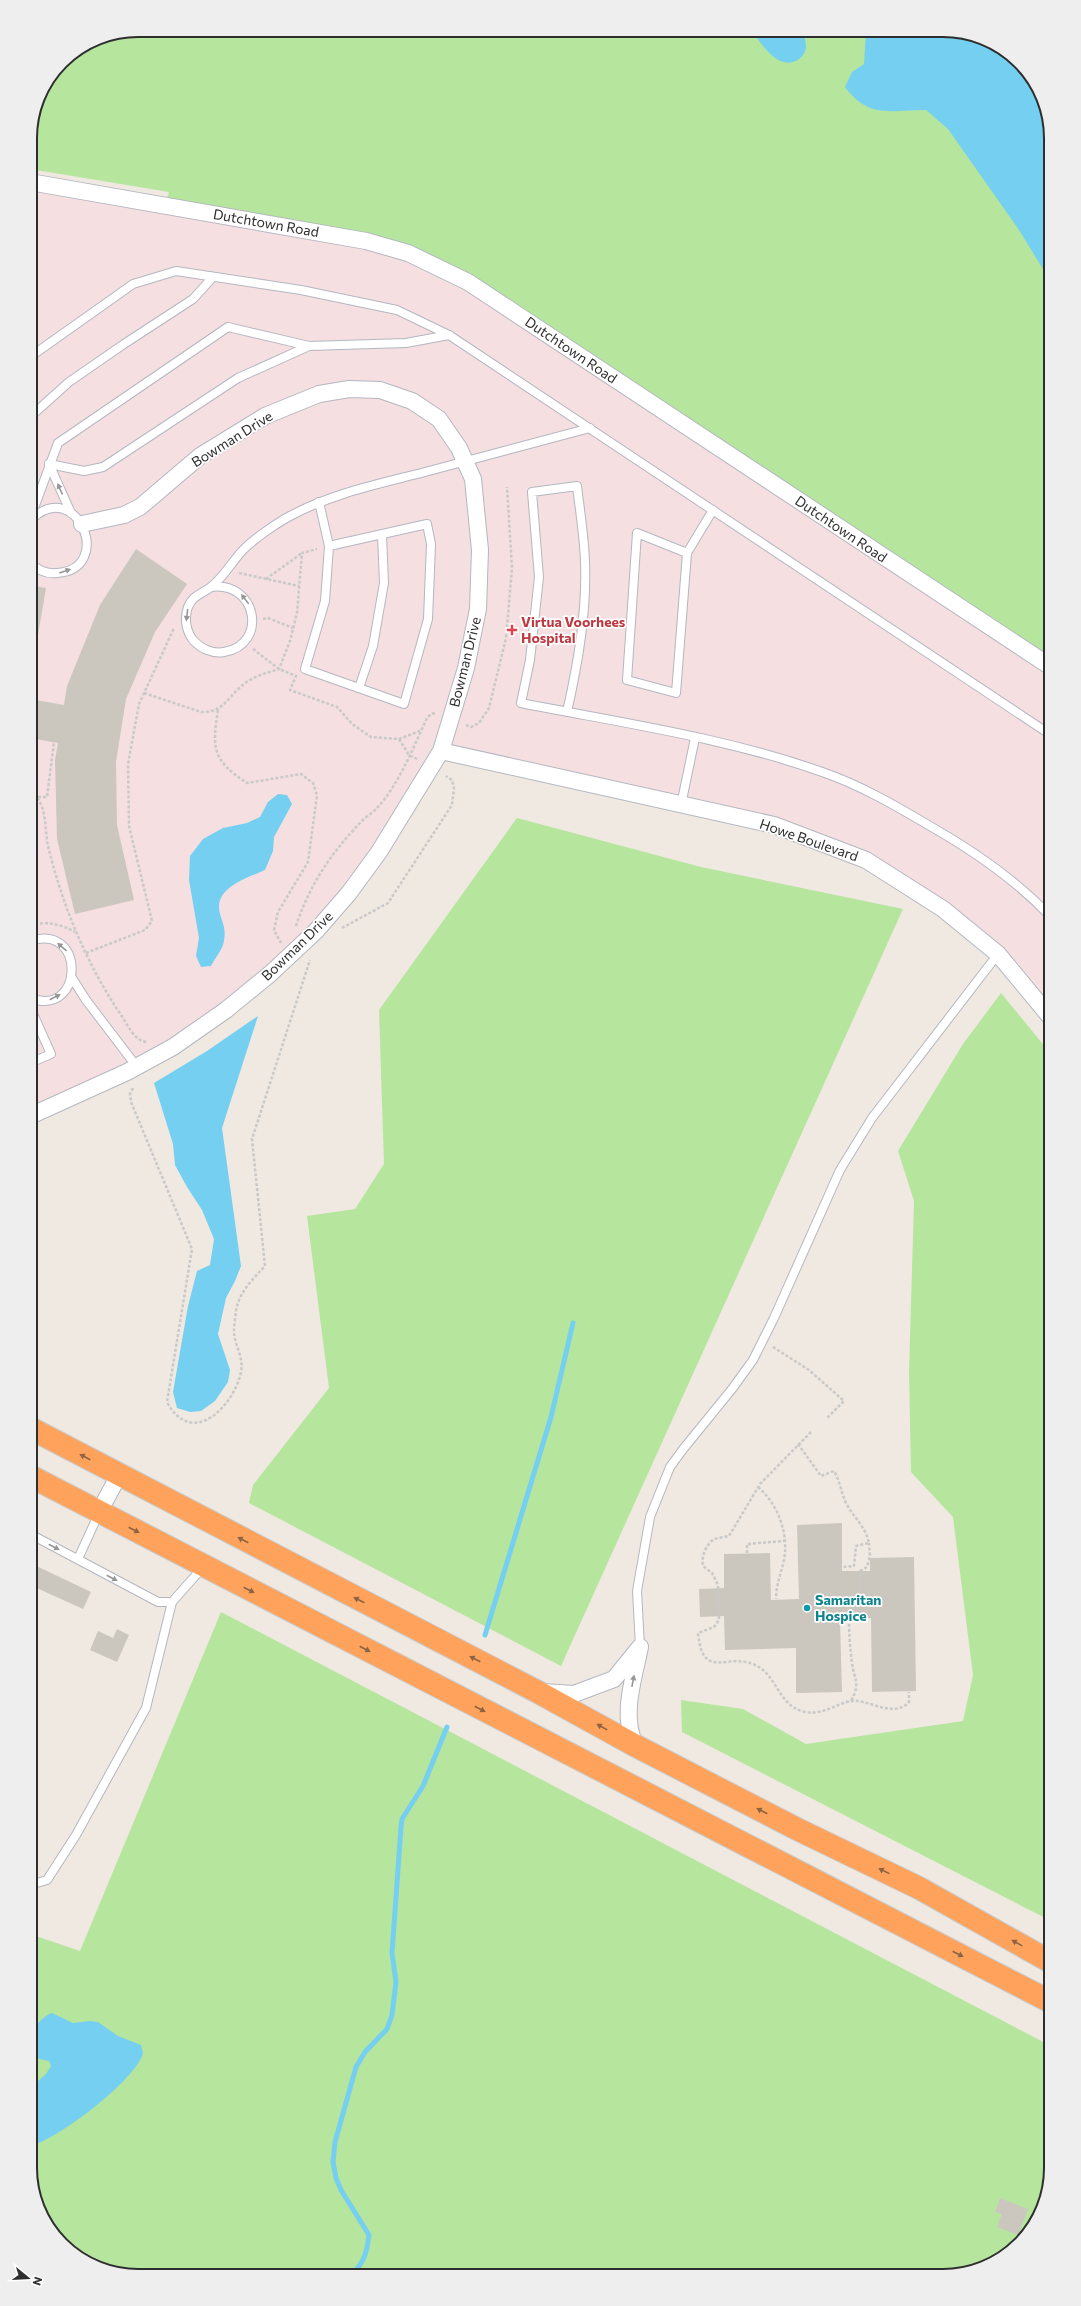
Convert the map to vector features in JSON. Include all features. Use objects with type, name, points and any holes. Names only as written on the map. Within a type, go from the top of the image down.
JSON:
[{"type":"highway","points":[[37,1432],[538,1692],[636,1746],[797,1829],[919,1888],[1044,1958]]},
{"type":"highway","points":[[37,1480],[1044,1998]]},
{"type":"street","name":"Dutchtown Road","points":[[37,183],[366,241],[408,253],[468,282],[1044,662]]},
{"type":"street","name":"Bowman Drive","points":[[37,1113],[137,1067],[172,1047],[226,1010],[270,974],[316,931],[349,893],[380,852],[441,751],[466,668],[478,609],[480,550],[473,479],[465,461],[459,448],[439,419],[412,401],[380,390],[349,389],[319,394],[265,416],[200,456],[140,507],[124,515],[77,518]]},
{"type":"street","name":"Howe Boulevard","points":[[441,751],[774,826],[866,860],[944,909],[998,954],[1044,1010]]},
{"type":"street","points":[[99,1512],[119,1475]]},
{"type":"street","points":[[538,1692],[574,1694],[614,1680],[640,1647]]},
{"type":"street","points":[[636,1746],[629,1734],[630,1701],[640,1647]]},
{"type":"lane","points":[[37,352],[133,284],[176,271],[301,290],[397,310],[449,335],[1044,730]]},
{"type":"lane","points":[[37,411],[69,382],[193,299],[213,277]]},
{"type":"lane","points":[[37,499],[58,443],[228,327],[309,346],[406,343],[449,335]]},
{"type":"lane","points":[[49,464],[84,471],[103,468],[238,378],[309,346]]},
{"type":"lane","points":[[211,587],[226,587],[240,593],[249,605],[252,620],[247,638],[232,650],[219,653],[201,647],[189,633],[187,614],[195,597],[211,587],[245,548],[289,516],[333,496],[590,428]]},
{"type":"lane","points":[[37,568],[53,573],[61,573],[75,566],[81,561],[87,546],[86,531],[77,518],[49,464]]},
{"type":"lane","points":[[567,712],[578,665],[584,606],[585,561],[577,486],[532,492],[539,577],[530,660],[521,703],[695,738],[772,756],[825,773],[875,794],[968,848],[1037,902],[1044,910]]},
{"type":"lane","points":[[319,502],[329,546],[325,601],[306,669],[404,704],[428,619],[431,544],[427,524],[329,546]]},
{"type":"lane","points":[[37,515],[49,509],[56,509],[77,518]]},
{"type":"lane","points":[[687,553],[638,533],[627,680],[676,693],[687,553],[714,510]]},
{"type":"lane","points":[[359,688],[373,646],[384,582],[382,535]]},
{"type":"lane","points":[[681,805],[695,738]]},
{"type":"lane","points":[[37,940],[46,939],[59,944],[71,959],[72,978],[86,1000],[137,1067]]},
{"type":"lane","points":[[640,1647],[637,1591],[650,1518],[670,1467],[732,1390],[753,1360],[840,1170],[872,1118],[998,954]]},
{"type":"lane","points":[[37,999],[48,1000],[59,996],[67,988],[72,978]]},
{"type":"lane","points":[[37,1023],[51,1054],[37,1061]]},
{"type":"lane","points":[[78,1559],[99,1512]]},
{"type":"lane","points":[[37,1538],[158,1602],[172,1602]]},
{"type":"lane","points":[[37,1883],[47,1880],[76,1835],[146,1708],[172,1602],[204,1566]]},
{"type":"path","points":[[295,930],[304,901],[317,882],[323,867],[361,821],[378,807],[431,714],[434,713],[471,727],[479,723],[485,716],[492,697],[506,638],[512,568],[507,487]]},
{"type":"path","points":[[266,579],[302,553]]},
{"type":"path","points":[[226,570],[299,586]]},
{"type":"path","points":[[252,620],[268,618],[293,628]]},
{"type":"path","points":[[86,953],[145,930],[152,921],[129,826],[128,764],[139,704],[174,628]]},
{"type":"path","points":[[279,669],[296,676],[290,690],[337,707],[352,724],[371,737],[399,739],[421,730]]},
{"type":"path","points":[[218,710],[213,740],[219,758],[231,773],[246,783],[301,774],[312,782],[316,789],[317,802],[308,862],[278,912],[274,930],[281,943]]},
{"type":"path","points":[[336,933],[341,928],[388,903],[452,805],[454,788],[452,780],[409,755],[399,739]]},
{"type":"path","points":[[54,742],[47,797],[38,797],[43,812],[48,845],[68,917],[101,985],[136,1038],[149,1043]]},
{"type":"path","points":[[37,924],[45,922],[62,925],[76,933]]},
{"type":"path","points":[[275,948],[285,939]]},
{"type":"path","points":[[134,1086],[130,1094],[131,1102],[192,1249],[167,1402],[179,1417],[188,1422],[198,1423],[207,1421],[222,1408],[238,1383],[242,1369],[234,1333],[236,1310],[243,1289],[264,1266],[252,1139],[311,958],[305,964]]},
{"type":"path","points":[[762,1341],[809,1370],[844,1401],[827,1418]]},
{"type":"path","points":[[811,1432],[758,1487],[734,1531],[729,1536],[714,1539],[709,1543],[702,1558],[703,1566],[712,1574],[718,1585],[719,1620],[714,1627],[698,1634],[702,1654],[706,1659],[714,1662],[740,1660],[759,1666],[769,1675],[778,1693],[804,1712],[822,1712],[857,1701],[888,1709],[900,1708],[909,1702],[909,1692]]},
{"type":"path","points":[[798,1444],[821,1476],[834,1471],[846,1503],[864,1528],[869,1543],[870,1556],[867,1567],[860,1571],[861,1591]]},
{"type":"path","points":[[758,1487],[769,1497],[783,1528],[783,1561],[776,1587],[776,1600]]},
{"type":"path","points":[[747,1553],[747,1544],[784,1541]]},
{"type":"path","points":[[842,1567],[854,1566],[856,1546],[869,1543]]},
{"type":"path","points":[[849,1619],[852,1662],[857,1682],[855,1694],[851,1702]]},
{"type":"shaded area","name":"Virtua Voorhees Hospital","points":[[37,183],[366,241],[468,282],[1044,662],[1044,1010],[998,954],[866,860],[774,825],[441,751],[349,893],[226,1010],[37,1112]]},
{"type":"green space","points":[[138,37],[950,37],[976,42],[988,47],[1010,62],[1027,82],[1039,105],[1043,125],[1044,662],[468,282],[408,253],[164,206],[169,192],[37,170],[37,131],[40,112],[50,87],[66,66],[93,47],[112,40]]},
{"type":"green space","points":[[517,818],[701,867],[903,909],[561,1666],[249,1503],[253,1485],[329,1388],[307,1216],[355,1209],[384,1164],[379,1010]]},
{"type":"green space","points":[[1001,993],[1044,1045],[1044,1917],[682,1732],[681,1700],[743,1709],[806,1744],[963,1721],[973,1675],[953,1517],[911,1472],[909,1372],[914,1201],[898,1151],[963,1044]]},
{"type":"green space","points":[[221,1612],[1044,2042],[1044,2168],[1041,2194],[1034,2213],[1015,2240],[994,2256],[969,2266],[956,2268],[131,2269],[112,2266],[87,2256],[66,2240],[50,2219],[40,2194],[38,2181],[37,1936],[80,1951]]},
{"type":"water","points":[[756,37],[804,37],[806,44],[803,55],[799,59],[792,62],[784,62],[771,55]]},
{"type":"water","points":[[866,37],[950,37],[976,42],[988,47],[1010,62],[1019,71],[1034,93],[1039,105],[1043,125],[1044,271],[1019,230],[948,129],[926,110],[891,111],[872,108],[863,104],[854,97],[845,87],[852,72],[864,64]]},
{"type":"water","points":[[278,794],[287,795],[292,804],[274,837],[273,851],[265,870],[236,883],[224,893],[220,900],[219,907],[225,935],[223,944],[211,966],[201,967],[196,956],[199,938],[189,880],[190,856],[203,839],[223,828],[247,823],[260,817],[268,802]]},
{"type":"water","points":[[258,1016],[222,1128],[241,1266],[226,1298],[218,1334],[230,1370],[228,1382],[215,1401],[201,1411],[190,1412],[177,1408],[173,1392],[188,1306],[197,1271],[210,1265],[214,1239],[202,1210],[175,1165],[173,1144],[154,1083],[207,1051]]},
{"type":"water","points":[[52,2013],[73,2023],[90,2021],[98,2022],[118,2036],[141,2045],[143,2053],[137,2065],[111,2093],[76,2121],[58,2133],[37,2143],[37,2082],[46,2074],[51,2066],[49,2061],[37,2058],[37,2024]]},
{"type":"building","points":[[136,549],[187,584],[155,632],[126,699],[116,762],[117,825],[134,900],[75,914],[57,839],[55,760],[58,743],[37,739],[37,700],[64,705],[67,686],[100,605]]},
{"type":"building","points":[[37,586],[46,588],[37,635]]},
{"type":"building","name":"Samaritan Hospice","points":[[842,1523],[842,1571],[870,1571],[870,1558],[914,1557],[916,1691],[872,1692],[871,1618],[840,1619],[842,1692],[796,1693],[796,1648],[725,1650],[724,1616],[700,1617],[699,1589],[724,1588],[724,1554],[770,1553],[771,1600],[799,1599],[797,1525]]},
{"type":"building","points":[[37,1566],[91,1592],[83,1609],[37,1588]]},
{"type":"building","points":[[117,1629],[129,1635],[117,1662],[90,1650],[98,1631],[113,1638]]},
{"type":"building","points":[[1000,2198],[1028,2209],[1018,2235],[997,2227],[1002,2214],[995,2212]]},
{"type":"waterway","points":[[485,1635],[551,1417],[573,1323]]},
{"type":"waterway","points":[[357,2269],[364,2257],[369,2235],[341,2190],[336,2178],[333,2162],[335,2142],[356,2067],[365,2052],[387,2029],[392,2015],[396,1982],[392,1953],[402,1819],[423,1786],[447,1727]]},
{"type":"place","name":"Virtua Voorhees Hospital","points":[[512,630]]},
{"type":"place","name":"Samaritan Hospice","points":[[807,1608]]}]
